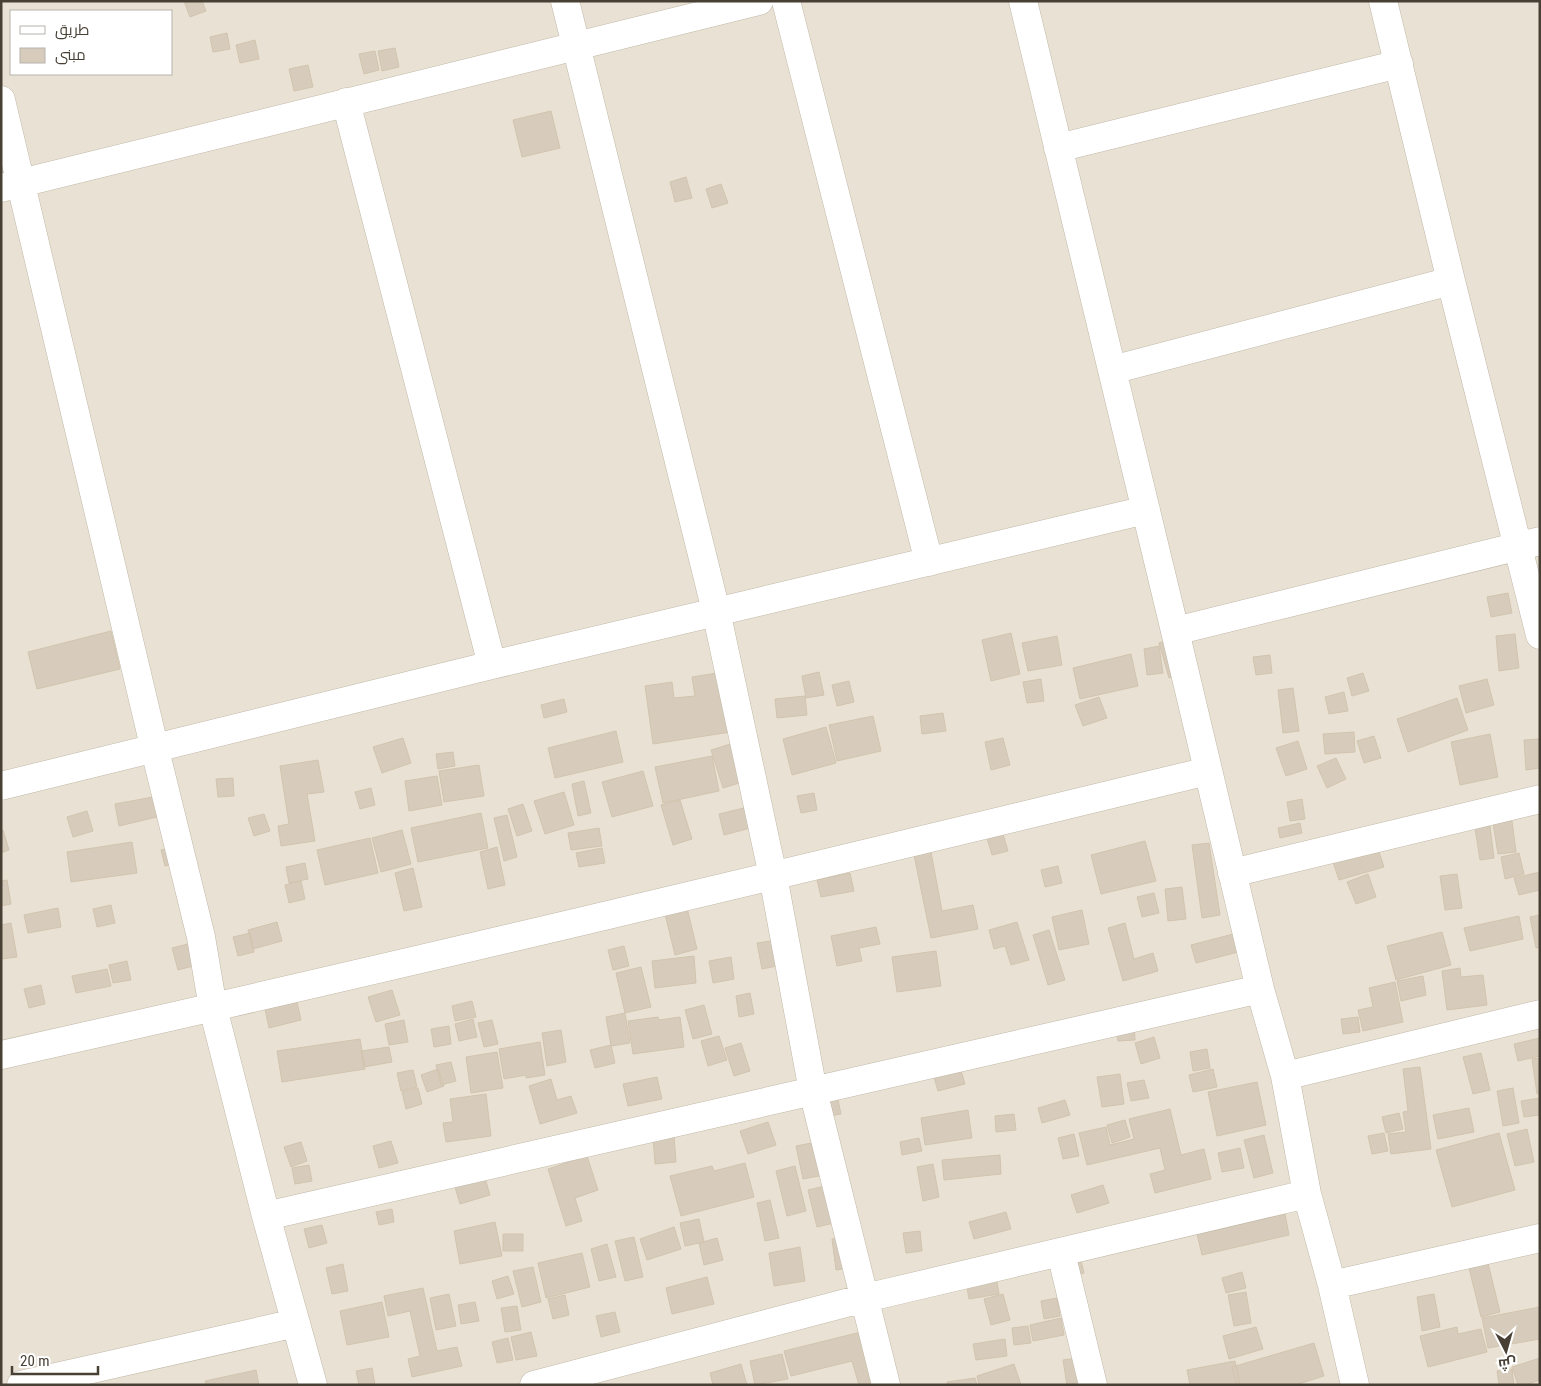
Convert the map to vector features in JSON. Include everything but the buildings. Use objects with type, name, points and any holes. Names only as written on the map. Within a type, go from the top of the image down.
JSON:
[{"type":"street","points":[[565,1],[716,611],[773,876],[813,1091],[886,1385]]},
{"type":"street","points":[[11,185],[759,1]]},
{"type":"street","points":[[786,1],[930,562]]},
{"type":"street","points":[[1022,1],[1260,989],[1286,1076],[1307,1194],[1332,1285],[1355,1385]]},
{"type":"street","points":[[1383,1],[1451,282],[1529,544],[1540,635]]},
{"type":"street","points":[[1058,148],[1399,64]]},
{"type":"street","points":[[1,100],[11,185],[201,937],[213,1008],[266,1216],[313,1385]]},
{"type":"street","points":[[346,102],[492,665]]},
{"type":"street","points":[[1112,370],[1451,282]]},
{"type":"street","points":[[1,786],[155,750],[716,611],[1146,510]]},
{"type":"street","points":[[1175,631],[1529,544]]},
{"type":"street","points":[[1,1054],[213,1008],[1208,771]]},
{"type":"street","points":[[1232,873],[1540,800]]},
{"type":"street","points":[[266,1216],[1260,989]]},
{"type":"street","points":[[1286,1076],[1540,1014]]},
{"type":"street","points":[[534,1385],[865,1298],[1307,1194]]},
{"type":"street","points":[[1332,1285],[1540,1238]]},
{"type":"street","points":[[1061,1253],[1093,1385]]},
{"type":"street","points":[[21,1385],[296,1324]]},
{"type":"shaded area","points":[[1,1],[1540,1],[1540,1385],[1,1385]]}]
